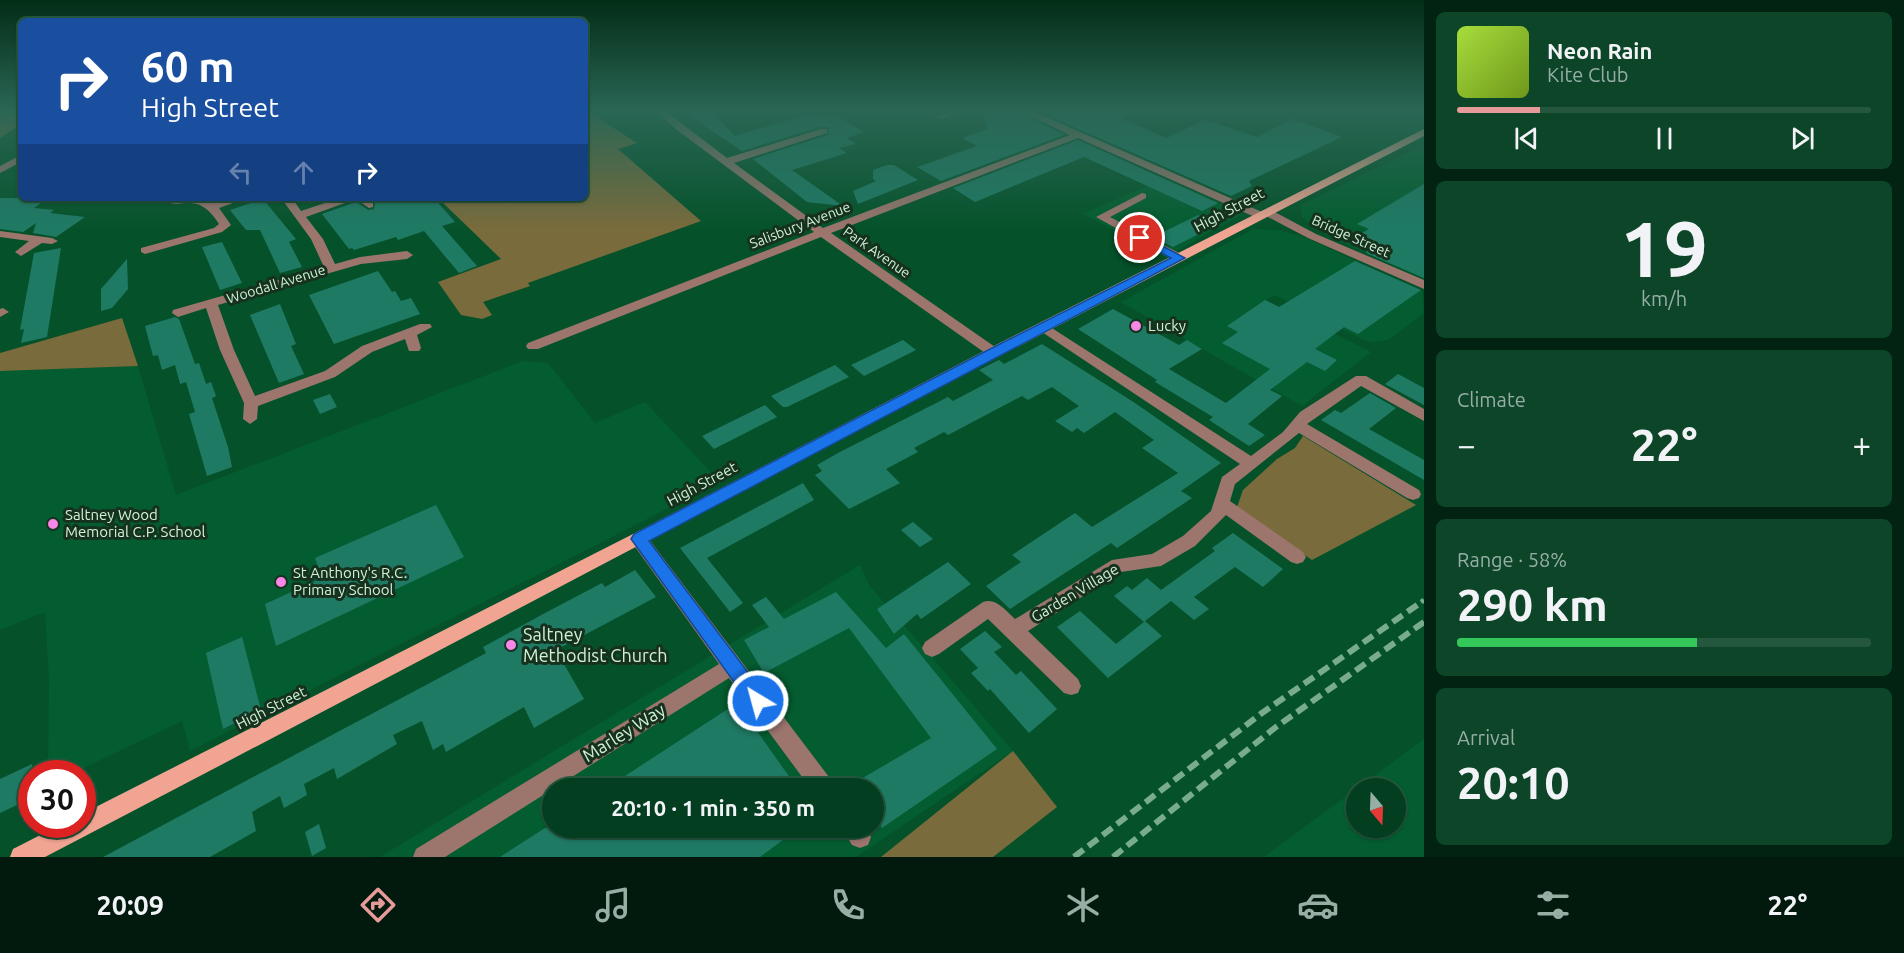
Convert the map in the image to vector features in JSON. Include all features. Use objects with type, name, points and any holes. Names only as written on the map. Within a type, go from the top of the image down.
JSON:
[{"type":"main road","name":"High Street","points":[[21,857],[639,539],[993,352],[1388,150]]},
{"type":"street","name":"Park Avenue","points":[[710,150],[823,233],[993,352]]},
{"type":"street","points":[[725,162],[763,150]]},
{"type":"street","name":"Salisbury Avenue","points":[[534,346],[694,281],[1039,150]]},
{"type":"street","name":"Bridge Street","points":[[1113,150],[1424,285]]},
{"type":"street","points":[[0,170],[18,160]]},
{"type":"street","points":[[1142,196],[1101,217],[1179,258]]},
{"type":"street","points":[[146,250],[164,240],[219,230],[225,225],[213,207],[201,201]]},
{"type":"street","points":[[213,207],[232,201]]},
{"type":"street","name":"Woodall Avenue","points":[[178,313],[332,268],[317,239],[289,201]]},
{"type":"street","points":[[300,214],[341,201]]},
{"type":"street","points":[[0,234],[46,240],[21,252]]},
{"type":"street","points":[[332,268],[360,261],[407,255]]},
{"type":"street","name":"Woodall Avenue","points":[[211,303],[227,350],[251,403],[250,419]]},
{"type":"street","points":[[251,403],[330,374],[367,349],[425,327]]},
{"type":"street","points":[[1044,327],[1252,464]]},
{"type":"street","points":[[410,333],[414,348]]},
{"type":"street","name":"Garden Village","points":[[1014,630],[1118,565],[1155,561],[1188,541],[1218,514],[1228,481],[1288,436],[1305,416],[1361,379],[1424,416]]},
{"type":"street","points":[[1297,425],[1413,494]]},
{"type":"street","points":[[1221,503],[1297,556]]},
{"type":"street","points":[[639,539],[816,778]]},
{"type":"street","name":"Garden Village","points":[[932,648],[990,608],[1071,686]]},
{"type":"street","name":"Marley Way","points":[[424,857],[732,666]]},
{"type":"shaded area","points":[[588,150],[619,150],[701,221],[528,283],[530,286],[483,302],[492,315],[482,319],[461,315],[438,282],[501,259],[441,201],[588,201]]},
{"type":"shaded area","points":[[1414,150],[1424,150],[1424,279],[1326,235],[1301,217],[1301,205]]},
{"type":"shaded area","points":[[1165,178],[1243,214],[1165,257],[1083,214]]},
{"type":"shaded area","points":[[1253,229],[1277,230],[1301,236],[1422,291],[1424,313],[1388,340],[1373,342],[1364,340],[1275,295],[1266,300],[1371,352],[1302,406],[1121,302]]},
{"type":"shaded area","points":[[122,318],[138,366],[0,371],[0,353]]},
{"type":"shaded area","name":"St Anthony's R.C. Primary School","points":[[523,361],[548,363],[595,423],[645,402],[720,482],[190,751],[182,721],[96,762],[96,760],[48,760],[49,680],[45,612],[0,630],[0,371],[138,366],[176,495]]},
{"type":"shaded area","points":[[1303,436],[1416,505],[1312,560],[1237,507],[1243,490],[1277,459],[1295,448]]},
{"type":"shaded area","points":[[860,565],[869,585],[1013,751],[856,857],[380,857]]},
{"type":"shaded area","points":[[1424,739],[1424,857],[1265,857],[1346,796],[1346,838],[1406,838],[1406,778],[1371,778]]},
{"type":"shaded area","points":[[1013,751],[1057,807],[993,857],[881,857]]},
{"type":"building","points":[[781,150],[842,150],[847,153],[792,170],[843,206],[807,202],[753,159]]},
{"type":"building","points":[[966,150],[1024,150],[941,181],[917,167]]},
{"type":"building","points":[[1052,150],[1100,150],[1218,203],[1202,211],[1084,157],[975,202],[953,188]]},
{"type":"building","points":[[1126,150],[1315,150],[1249,181],[1252,186],[1231,196]]},
{"type":"building","points":[[894,165],[918,180],[858,204],[853,191],[876,181],[873,179],[873,170]]},
{"type":"building","points":[[1424,184],[1424,278],[1368,254],[1366,252],[1378,244],[1358,235],[1369,229],[1357,224]]},
{"type":"building","points":[[0,198],[44,201],[34,208],[54,210],[50,213],[85,217],[56,237],[33,233],[36,223],[23,232],[0,229]]},
{"type":"building","points":[[257,201],[265,201],[296,239],[289,242],[302,267],[280,273],[260,230],[246,230],[230,210]]},
{"type":"building","points":[[373,201],[437,201],[455,222],[442,226],[477,266],[459,273],[424,231],[398,240],[396,237],[354,250],[349,249],[322,214],[356,202],[368,210],[374,209]]},
{"type":"building","points":[[1198,215],[1217,225],[1173,247],[1153,237]]},
{"type":"building","points":[[222,242],[242,283],[220,290],[202,247]]},
{"type":"building","points":[[61,248],[47,337],[21,343],[24,329],[20,330],[34,253]]},
{"type":"building","points":[[127,259],[128,289],[112,308],[101,311],[101,289]]},
{"type":"building","points":[[1355,261],[1421,290],[1358,334],[1344,327],[1315,349],[1337,360],[1325,371],[1307,362],[1270,390],[1282,396],[1248,424],[1265,435],[1249,446],[1209,420],[1213,417],[1155,382],[1157,380],[1078,329],[1113,309],[1179,345],[1187,340],[1202,349],[1169,369],[1226,403],[1270,369],[1222,343],[1238,332],[1227,326],[1265,300],[1279,307]]},
{"type":"building","points":[[378,271],[401,301],[411,298],[420,314],[334,344],[309,295]]},
{"type":"building","points":[[280,304],[296,344],[291,346],[304,374],[279,383],[250,315]]},
{"type":"building","points":[[175,317],[179,319],[195,364],[199,363],[206,384],[211,382],[216,396],[212,398],[228,447],[232,467],[207,476],[189,414],[195,412],[186,382],[180,384],[175,365],[162,370],[158,355],[153,356],[145,326]]},
{"type":"building","points":[[903,340],[916,350],[864,376],[851,365]]},
{"type":"building","points":[[1042,344],[1135,403],[1221,463],[1181,491],[1192,498],[1117,548],[1111,543],[1010,609],[986,586],[1021,562],[1012,555],[1075,513],[1092,527],[1178,473],[1142,448],[1154,440],[1115,412],[1084,433],[1077,428],[1072,432],[1055,421],[1079,406],[1052,387],[1028,400],[1022,396],[948,435],[944,432],[914,448],[918,452],[886,469],[900,483],[849,509],[815,475],[822,471],[817,465],[838,453],[948,397],[953,401],[993,380],[979,370],[999,360],[1004,364]]},
{"type":"building","points":[[835,365],[849,377],[787,407],[783,407],[771,396]]},
{"type":"building","points":[[1398,374],[1424,388],[1424,405],[1385,384]]},
{"type":"building","points":[[1370,393],[1396,408],[1369,429],[1424,460],[1424,480],[1321,420],[1335,410],[1341,413]]},
{"type":"building","points":[[330,394],[337,407],[320,414],[313,400]]},
{"type":"building","points":[[765,405],[777,417],[714,449],[702,436]]},
{"type":"building","points":[[803,483],[814,500],[707,558],[743,603],[730,612],[680,548]]},
{"type":"building","points":[[436,505],[464,557],[276,646],[265,604],[322,578],[315,558]]},
{"type":"building","points":[[913,522],[933,539],[920,547],[901,530]]},
{"type":"building","points":[[1233,533],[1283,569],[1263,587],[1235,567],[1194,597],[1209,609],[1194,620],[1171,601],[1145,621],[1162,636],[1108,678],[1057,627],[1080,611],[1116,644],[1144,622],[1114,596],[1127,586],[1132,590],[1147,578],[1161,590],[1215,551],[1212,548]]},
{"type":"building","points":[[948,562],[971,584],[921,619],[917,614],[894,634],[877,609]]},
{"type":"building","points":[[635,570],[656,597],[556,650],[584,699],[534,728],[524,707],[446,752],[443,744],[433,750],[422,721],[393,735],[397,744],[337,779],[334,768],[304,784],[307,795],[284,808],[280,796],[252,812],[256,831],[210,857],[103,857],[486,653],[483,647],[545,613],[602,583],[605,587]]},
{"type":"building","points":[[836,592],[886,648],[904,634],[997,749],[884,827],[884,778],[863,778],[931,738],[849,628],[764,673],[744,640],[769,627],[752,605],[766,597],[784,619]]},
{"type":"building","points":[[985,631],[1002,647],[994,652],[1016,675],[1021,671],[1057,709],[1029,733],[990,689],[988,691],[971,673],[978,668],[960,649]]},
{"type":"building","points":[[242,637],[261,710],[223,729],[206,653]]},
{"type":"building","points":[[737,703],[790,778],[622,778]]},
{"type":"building","points":[[18,771],[18,805],[0,813],[0,779]]},
{"type":"building","points":[[319,824],[326,848],[312,856],[305,832]]},
{"type":"building","points":[[542,830],[542,838],[786,838],[760,857],[500,857]]},
{"type":"railway","points":[[1074,857],[1262,713],[1423,601]]},
{"type":"railway","points":[[1113,857],[1276,727],[1424,622]]},
{"type":"place","name":"Lucky","points":[[1136,326]]},
{"type":"place","name":"Saltney Wood Memorial C.P. School","points":[[53,524]]},
{"type":"place","name":"St Anthony's R.C. Primary School","points":[[281,582]]},
{"type":"place","name":"Saltney Methodist Church","points":[[511,645]]},
{"type":"route","points":[[758,701],[639,539],[993,352],[1179,258],[1140,238]]}]
